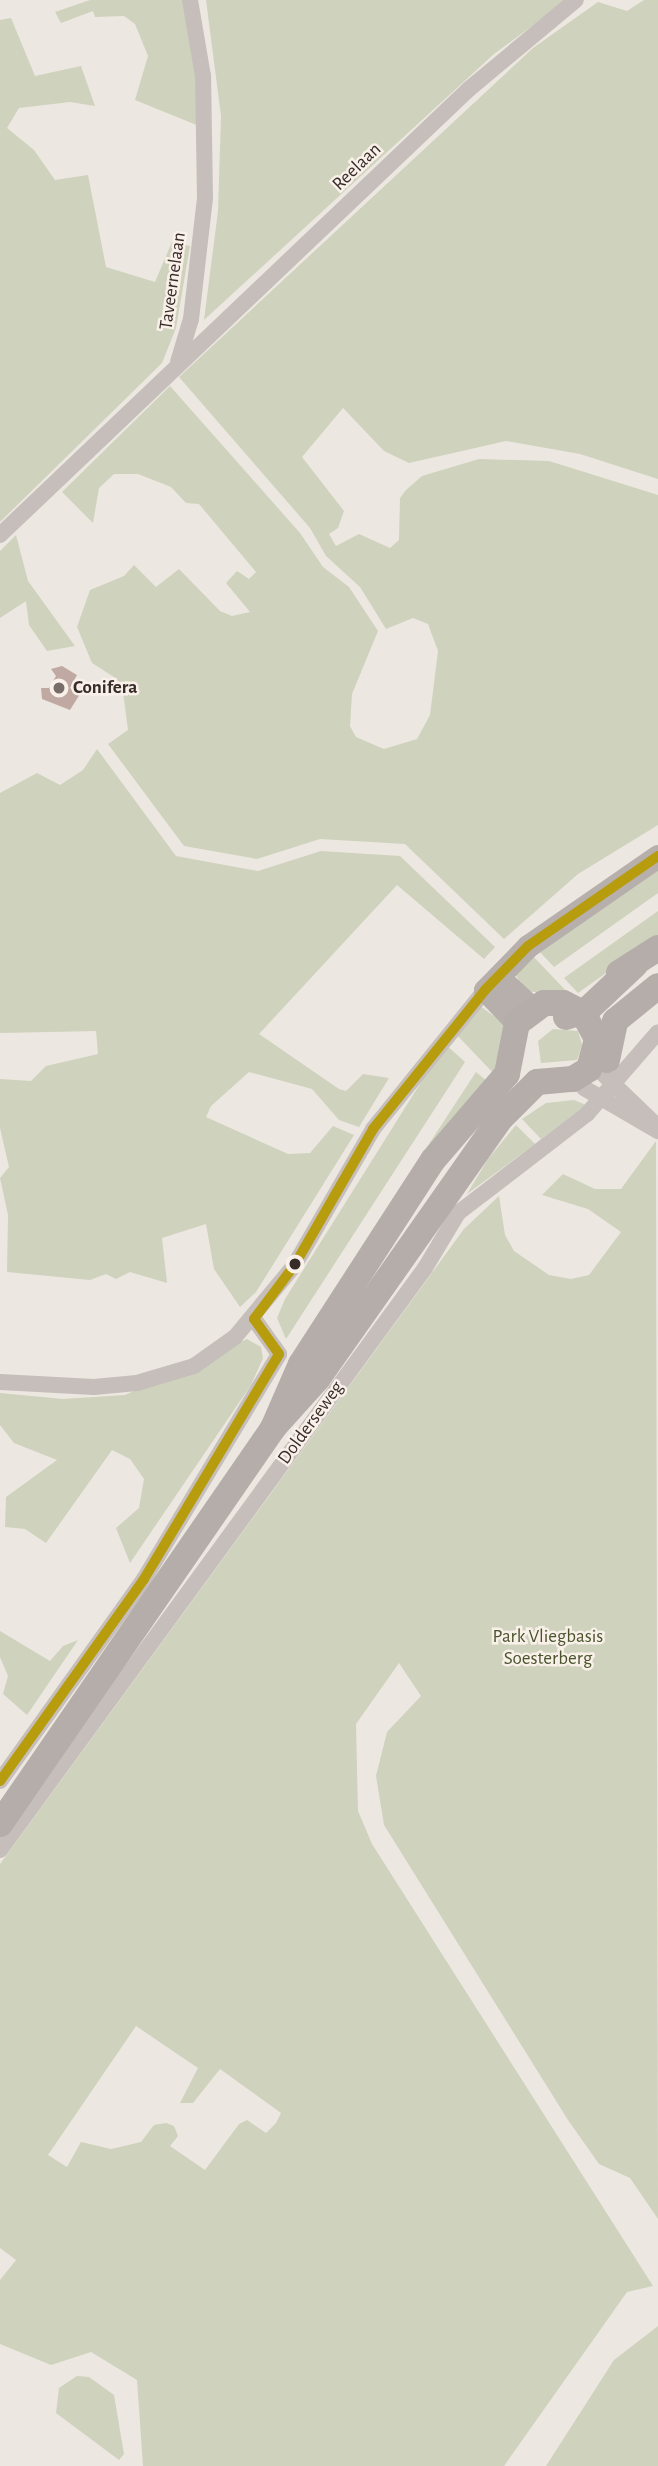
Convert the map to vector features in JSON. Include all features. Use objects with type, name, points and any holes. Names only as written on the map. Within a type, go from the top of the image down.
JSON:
[{"type":"main road","points":[[601,1075],[542,1085],[523,1060],[521,1029],[491,984],[606,888],[658,856]]},
{"type":"main road","points":[[577,1009],[658,948]]},
{"type":"main road","points":[[601,1075],[615,1021],[658,986]]},
{"type":"main road","points":[[521,1029],[554,1002],[577,1009],[597,1039],[601,1075]]},
{"type":"main road","name":"Dolderseweg","points":[[273,1428],[301,1364],[433,1160],[508,1074],[521,1029]]},
{"type":"main road","name":"Dolderseweg","points":[[0,1824],[273,1428],[318,1378],[493,1133],[542,1085]]},
{"type":"street","name":"Taveernelaan","points":[[0,535],[173,371],[191,319],[205,198],[204,75],[190,0]]},
{"type":"street","name":"Reelaan","points":[[173,371],[469,89],[576,0]]},
{"type":"street","points":[[0,1382],[94,1387],[136,1382],[194,1366],[254,1319],[294,1266],[373,1129],[491,984]]},
{"type":"street","name":"Dolderseweg","points":[[0,1850],[58,1763],[425,1268],[458,1213],[601,1075],[658,1032]]},
{"type":"street","points":[[601,1075],[658,1129]]},
{"type":"street","points":[[0,1781],[144,1579],[279,1354],[254,1319]]},
{"type":"green space","points":[[90,0],[187,0],[197,67],[199,126],[135,100],[148,56],[135,24],[124,16],[95,17],[93,11],[61,23],[55,12]]},
{"type":"green space","points":[[206,0],[567,0],[494,54],[204,320],[218,211],[221,116]]},
{"type":"green space","points":[[644,0],[658,0],[658,479],[580,454],[506,441],[409,463],[384,451],[343,408],[302,457],[344,511],[338,528],[329,534],[336,546],[359,534],[390,548],[399,540],[400,498],[406,490],[422,476],[479,459],[549,461],[658,495],[658,825],[578,874],[504,939],[405,844],[320,839],[257,859],[184,846],[108,744],[128,730],[123,692],[117,679],[92,663],[77,627],[90,590],[124,576],[134,565],[156,587],[179,569],[220,611],[232,616],[250,612],[226,583],[237,571],[249,579],[256,572],[199,504],[186,503],[171,487],[138,474],[114,474],[99,488],[93,523],[62,492],[170,386],[300,533],[323,567],[349,587],[378,631],[352,694],[350,726],[356,737],[384,749],[417,739],[430,715],[438,651],[428,624],[413,618],[386,629],[360,587],[326,556],[310,528],[179,377],[533,48],[598,2],[627,11]]},
{"type":"green space","points":[[11,18],[35,76],[81,66],[95,106],[70,102],[19,108],[7,128],[34,150],[55,180],[88,175],[106,267],[155,282],[172,242],[190,246],[176,328],[162,363],[0,522],[0,20]]},
{"type":"green space","points":[[16,535],[28,581],[75,646],[47,651],[29,625],[26,601],[0,618],[0,551]]},
{"type":"green space","points":[[97,749],[176,856],[258,871],[321,851],[400,856],[495,947],[484,959],[397,885],[259,1034],[339,1089],[346,1091],[363,1074],[389,1078],[359,1127],[339,1120],[312,1089],[249,1072],[211,1106],[206,1117],[288,1154],[310,1153],[333,1126],[354,1135],[256,1292],[240,1307],[214,1269],[206,1224],[162,1238],[167,1283],[130,1272],[116,1279],[106,1274],[90,1280],[7,1272],[8,1215],[0,1178],[9,1167],[0,1128],[0,1079],[31,1081],[46,1066],[98,1054],[96,1031],[0,1033],[0,793],[37,773],[60,785],[83,770]]},
{"type":"green space","points":[[658,869],[658,893],[554,967],[538,950]]},
{"type":"green space","points":[[658,911],[658,936],[578,993],[564,978]]},
{"type":"green space","points":[[532,955],[570,995],[523,991],[516,975]]},
{"type":"green space","points":[[480,1006],[505,1024],[496,1076],[456,1034]]},
{"type":"green space","points":[[553,1029],[578,1031],[582,1045],[577,1060],[541,1063],[538,1041]]},
{"type":"green space","points":[[445,1044],[465,1062],[286,1339],[277,1318],[285,1299]]},
{"type":"green space","points":[[476,1072],[488,1082],[359,1251]]},
{"type":"green space","points":[[574,1100],[586,1105],[541,1139],[522,1119],[546,1103]]},
{"type":"green space","points":[[516,1125],[535,1144],[467,1194],[488,1159]]},
{"type":"green space","name":"Park Vliegbasis Soesterberg","points":[[656,1141],[658,2219],[630,2178],[599,2164],[568,2120],[384,1825],[376,1776],[387,1732],[421,1696],[399,1663],[356,1724],[358,1811],[372,1844],[653,2286],[627,2292],[504,2466],[143,2466],[137,2380],[91,2352],[51,2365],[0,2344],[0,2280],[16,2260],[0,2248],[0,1864],[464,1229],[499,1196],[505,1235],[514,1251],[549,1275],[571,1279],[589,1275],[621,1232],[588,1209],[542,1195],[563,1174],[595,1189],[621,1189]],"holes":[[[136,2026],[198,2068],[180,2103],[193,2103],[220,2069],[281,2113],[276,2123],[266,2133],[247,2120],[239,2124],[205,2170],[170,2146],[178,2136],[174,2126],[166,2123],[154,2125],[141,2142],[111,2149],[81,2142],[67,2167],[48,2155]]]},
{"type":"green space","points":[[247,1339],[261,1347],[263,1358],[251,1385],[130,1563],[116,1528],[139,1508],[144,1479],[130,1459],[112,1450],[46,1543],[25,1529],[5,1527],[6,1497],[57,1460],[14,1443],[0,1425],[0,1393],[63,1399],[125,1395]]},
{"type":"green space","points":[[0,1631],[50,1661],[63,1646],[78,1640],[27,1715],[3,1694],[8,1676],[0,1657]]},
{"type":"green space","points":[[658,2326],[658,2466],[546,2466],[614,2360]]},
{"type":"green space","points":[[77,2376],[89,2377],[114,2395],[124,2454],[119,2460],[56,2413],[59,2388]]},
{"type":"building","name":"Conifera","points":[[62,666],[77,675],[70,688],[80,694],[70,710],[42,699],[41,688],[49,688],[56,676],[51,669]]},
{"type":"transit line","points":[[254,1319],[294,1266],[373,1129],[485,990],[528,946],[658,856]]},
{"type":"transit line","points":[[0,1781],[144,1579],[279,1354],[254,1319]]},
{"type":"place","name":"Conifera","points":[[59,688]]}]
